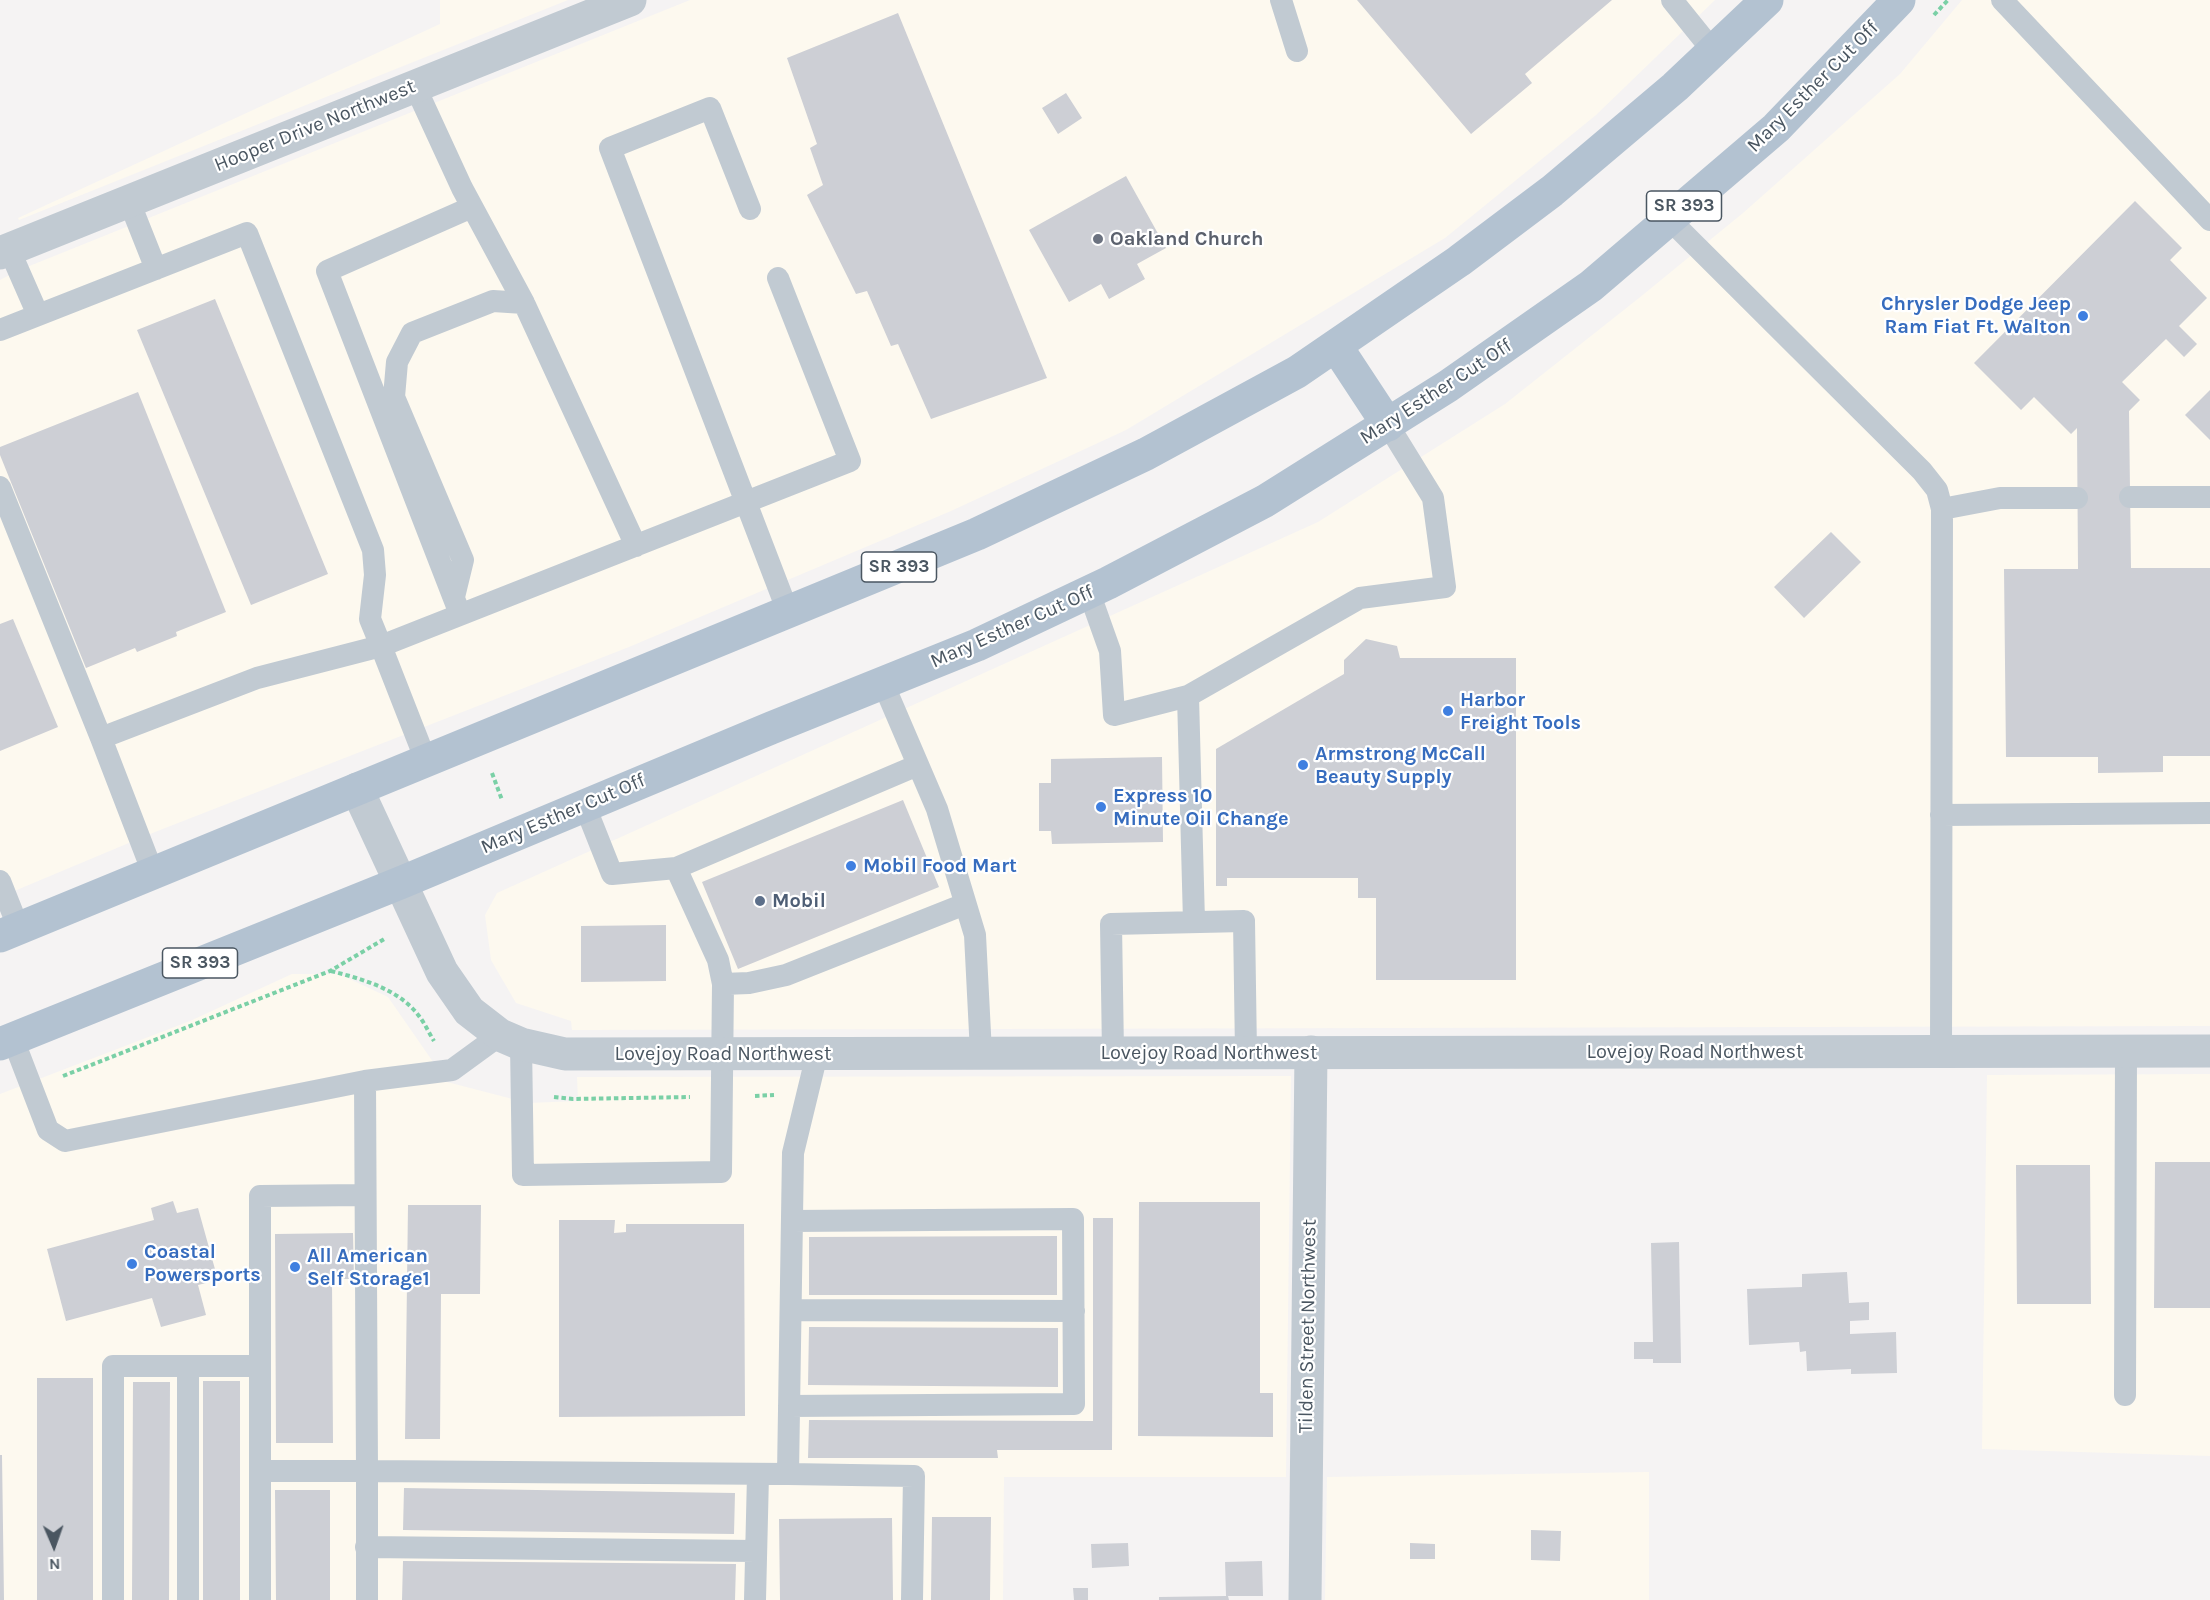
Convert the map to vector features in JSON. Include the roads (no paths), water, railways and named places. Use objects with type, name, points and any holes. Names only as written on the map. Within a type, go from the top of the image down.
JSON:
[{"type":"main road","name":"SR 393","points":[[9,933],[977,534],[1146,454],[1297,372],[1425,286],[1552,191],[1675,87],[1767,0]]},
{"type":"main road","name":"Mary Esther Cut Off","points":[[6,1042],[400,883],[977,645],[1089,592],[1265,501],[1388,425],[1513,342],[1591,286],[1776,128],[1899,0]]},
{"type":"main road","points":[[1336,346],[1388,425]]},
{"type":"street","name":"Hooper Drive Northwest","points":[[3,243],[129,201],[630,0]]},
{"type":"street","name":"Lovejoy Road Northwest","points":[[357,789],[442,972],[469,1011],[510,1040],[566,1054],[2210,1051]]},
{"type":"street","name":"Tilden Street Northwest","points":[[1305,1600],[1311,1052]]},
{"type":"lane","points":[[1281,0],[1297,51]]},
{"type":"lane","points":[[1672,0],[1713,51]]},
{"type":"lane","points":[[2002,0],[2210,220]]},
{"type":"lane","points":[[415,86],[472,207],[524,303],[636,546]]},
{"type":"lane","points":[[750,209],[710,108],[610,148],[788,612]]},
{"type":"lane","points":[[129,201],[156,269]]},
{"type":"lane","points":[[457,606],[327,272],[472,207]]},
{"type":"lane","points":[[1669,219],[1922,471],[1937,490],[1941,509],[1941,1052]]},
{"type":"lane","points":[[0,330],[247,233],[373,550],[375,575],[370,619],[426,761]]},
{"type":"lane","points":[[3,243],[38,315]]},
{"type":"lane","points":[[101,738],[257,678],[381,646],[457,606],[636,546],[850,461],[778,278]]},
{"type":"lane","points":[[457,606],[463,560],[394,397],[397,362],[412,333],[493,301],[524,303]]},
{"type":"lane","points":[[1089,592],[1110,651],[1114,715],[1188,696],[1359,598],[1445,587],[1433,498],[1388,425]]},
{"type":"lane","points":[[0,487],[153,873]]},
{"type":"lane","points":[[2130,497],[2210,497]]},
{"type":"lane","points":[[1941,509],[2000,498],[2077,498]]},
{"type":"lane","points":[[883,683],[937,809],[975,935],[981,1053]]},
{"type":"lane","points":[[1188,696],[1194,922]]},
{"type":"lane","points":[[585,806],[612,874],[676,868],[918,765]]},
{"type":"lane","points":[[1941,815],[2210,813]]},
{"type":"lane","points":[[6,1042],[48,1130],[66,1141],[365,1081],[452,1070],[510,1040],[524,1175],[721,1172],[723,984],[718,960],[676,868]]},
{"type":"lane","points":[[0,881],[9,933]]},
{"type":"lane","points":[[723,984],[749,983],[786,975],[966,904]]},
{"type":"lane","points":[[1113,1053],[1111,924],[1244,921],[1246,1053]]},
{"type":"lane","points":[[2124,1395],[2126,1051]]},
{"type":"lane","points":[[788,1474],[793,1153],[817,1054]]},
{"type":"lane","points":[[365,1081],[367,1600]]},
{"type":"lane","points":[[260,1600],[260,1196],[365,1196]]},
{"type":"lane","points":[[789,1406],[1074,1404],[1073,1220],[792,1221]]},
{"type":"lane","points":[[791,1310],[1074,1311]]},
{"type":"lane","points":[[113,1600],[113,1366],[260,1366]]},
{"type":"lane","points":[[188,1366],[188,1600]]},
{"type":"lane","points":[[260,1471],[914,1476],[912,1600]]},
{"type":"lane","points":[[754,1600],[758,1475]]},
{"type":"lane","points":[[366,1547],[756,1551]]},
{"type":"place","name":"Oakland Church","points":[[1098,239]]},
{"type":"place","name":"Chrysler Dodge Jeep Ram Fiat Ft. Walton","points":[[2083,316]]},
{"type":"place","name":"Harbor Freight Tools","points":[[1448,711]]},
{"type":"place","name":"Armstrong McCall Beauty Supply","points":[[1303,765]]},
{"type":"place","name":"Express 10 Minute Oil Change","points":[[1101,807]]},
{"type":"place","name":"Mobil Food Mart","points":[[851,866]]},
{"type":"place","name":"Mobil","points":[[760,901]]},
{"type":"place","name":"Coastal Powersports","points":[[132,1264]]},
{"type":"place","name":"All American Self Storage1","points":[[295,1267]]}]
